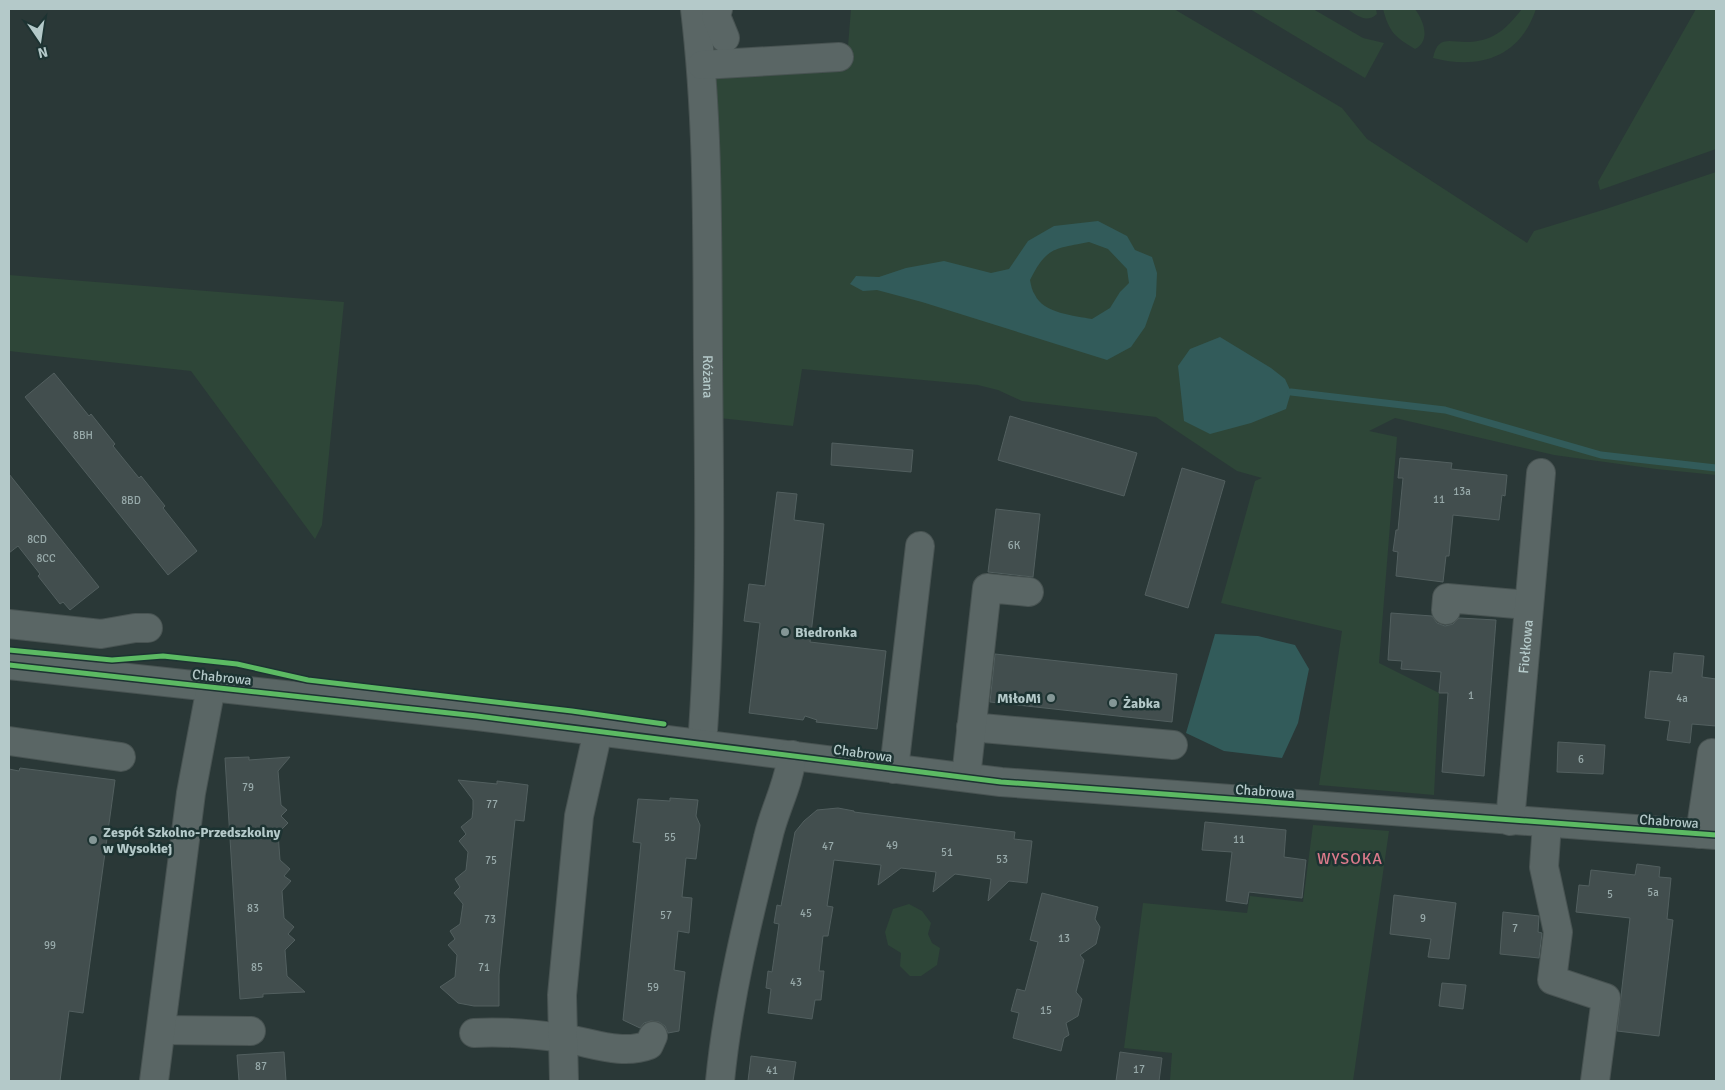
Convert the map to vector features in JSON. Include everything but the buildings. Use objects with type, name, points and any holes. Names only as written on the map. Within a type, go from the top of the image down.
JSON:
[{"type":"street","name":"Różana","points":[[695,9],[702,65],[707,156],[710,454],[710,546],[702,744]]},
{"type":"street","points":[[718,9],[716,16],[725,38]]},
{"type":"street","points":[[702,65],[839,57]]},
{"type":"street","name":"Fiołkowa","points":[[1510,821],[1541,473]]},
{"type":"street","points":[[894,769],[920,546]]},
{"type":"street","points":[[966,777],[987,588],[1029,592]]},
{"type":"street","points":[[1446,610],[1447,598],[1528,605]]},
{"type":"street","points":[[9,624],[101,634],[135,628],[148,628]]},
{"type":"street","name":"Chabrowa","points":[[9,665],[211,686],[598,731],[1001,782],[1708,835]]},
{"type":"street","points":[[154,1081],[191,794],[211,686]]},
{"type":"street","points":[[971,727],[1173,745]]},
{"type":"street","points":[[564,1081],[562,995],[579,816],[598,731]]},
{"type":"street","points":[[9,741],[121,757]]},
{"type":"street","points":[[1708,835],[1712,753]]},
{"type":"street","points":[[720,1081],[749,912],[768,836],[791,769],[792,755]]},
{"type":"street","points":[[1547,823],[1544,867],[1558,932],[1552,980],[1606,998],[1595,1081]]},
{"type":"street","points":[[161,1030],[250,1031]]},
{"type":"street","points":[[474,1033],[498,1031],[563,1038],[616,1048],[638,1049],[649,1044],[653,1036]]},
{"type":"green space","points":[[851,9],[1174,9],[1342,108],[1367,139],[1527,243],[1534,231],[1716,172],[1716,475],[1554,455],[1395,418],[1369,431],[1397,437],[1379,663],[1439,693],[1434,795],[1319,785],[1342,631],[1221,603],[1255,481],[1262,478],[1237,471],[1156,417],[1022,401],[998,390],[978,385],[802,369],[793,426],[719,418],[715,75],[829,69],[846,71]]},
{"type":"green space","points":[[1250,9],[1313,9],[1363,38],[1384,43],[1365,78]]},
{"type":"green space","points":[[1347,9],[1376,9],[1377,14],[1373,17],[1365,18]]},
{"type":"green space","points":[[1383,9],[1415,9],[1421,19],[1424,30],[1423,41],[1420,45],[1415,49],[1402,41],[1390,29]]},
{"type":"green space","points":[[1522,9],[1536,9],[1520,39],[1509,49],[1496,56],[1467,62],[1433,58],[1438,46],[1445,41],[1473,42],[1497,34]]},
{"type":"green space","points":[[1696,9],[1716,9],[1716,149],[1600,190],[1598,182]]},
{"type":"green space","points":[[9,275],[344,302],[322,525],[315,539],[191,371],[9,351]]},
{"type":"green space","points":[[1313,825],[1389,831],[1353,1081],[1170,1080],[1172,1053],[1124,1048],[1143,903],[1247,913],[1250,896],[1303,902]]},
{"type":"green space","points":[[909,904],[922,911],[931,923],[928,934],[932,943],[940,948],[937,965],[921,976],[910,976],[900,966],[901,953],[888,945],[885,932],[893,909]]},
{"type":"water","points":[[1098,221],[1127,236],[1135,250],[1152,257],[1157,273],[1156,296],[1145,327],[1131,347],[1107,360],[922,302],[877,290],[863,291],[850,284],[856,276],[879,277],[906,268],[944,261],[991,273],[1009,269],[1028,241],[1054,226]],"holes":[[[1089,242],[1108,249],[1127,269],[1129,283],[1120,292],[1110,308],[1092,319],[1052,310],[1039,301],[1033,292],[1030,280],[1042,261],[1053,251]]]},
{"type":"water","points":[[1220,337],[1271,368],[1285,379],[1291,392],[1286,409],[1251,423],[1210,434],[1184,421],[1178,366],[1190,349]]},
{"type":"water","points":[[1215,634],[1258,636],[1295,645],[1309,669],[1298,723],[1282,758],[1224,751],[1186,733]]},
{"type":"waterway","points":[[1291,392],[1445,410],[1601,455],[1716,468]]},
{"type":"cycle path","points":[[9,650],[112,660],[163,656],[237,664],[308,680],[572,711],[664,724]]},
{"type":"cycle path","points":[[9,665],[477,716],[1001,782],[1716,835]]},
{"type":"place","name":"Biedronka","points":[[785,632]]},
{"type":"place","name":"MiłoMi","points":[[1051,698]]},
{"type":"place","name":"Żabka","points":[[1113,703]]},
{"type":"place","name":"Zespół Szkolno-Przedszkolny w Wysokiej","points":[[93,840]]},
{"type":"district","name":"WYSOKA","points":[[1350,858]]}]
